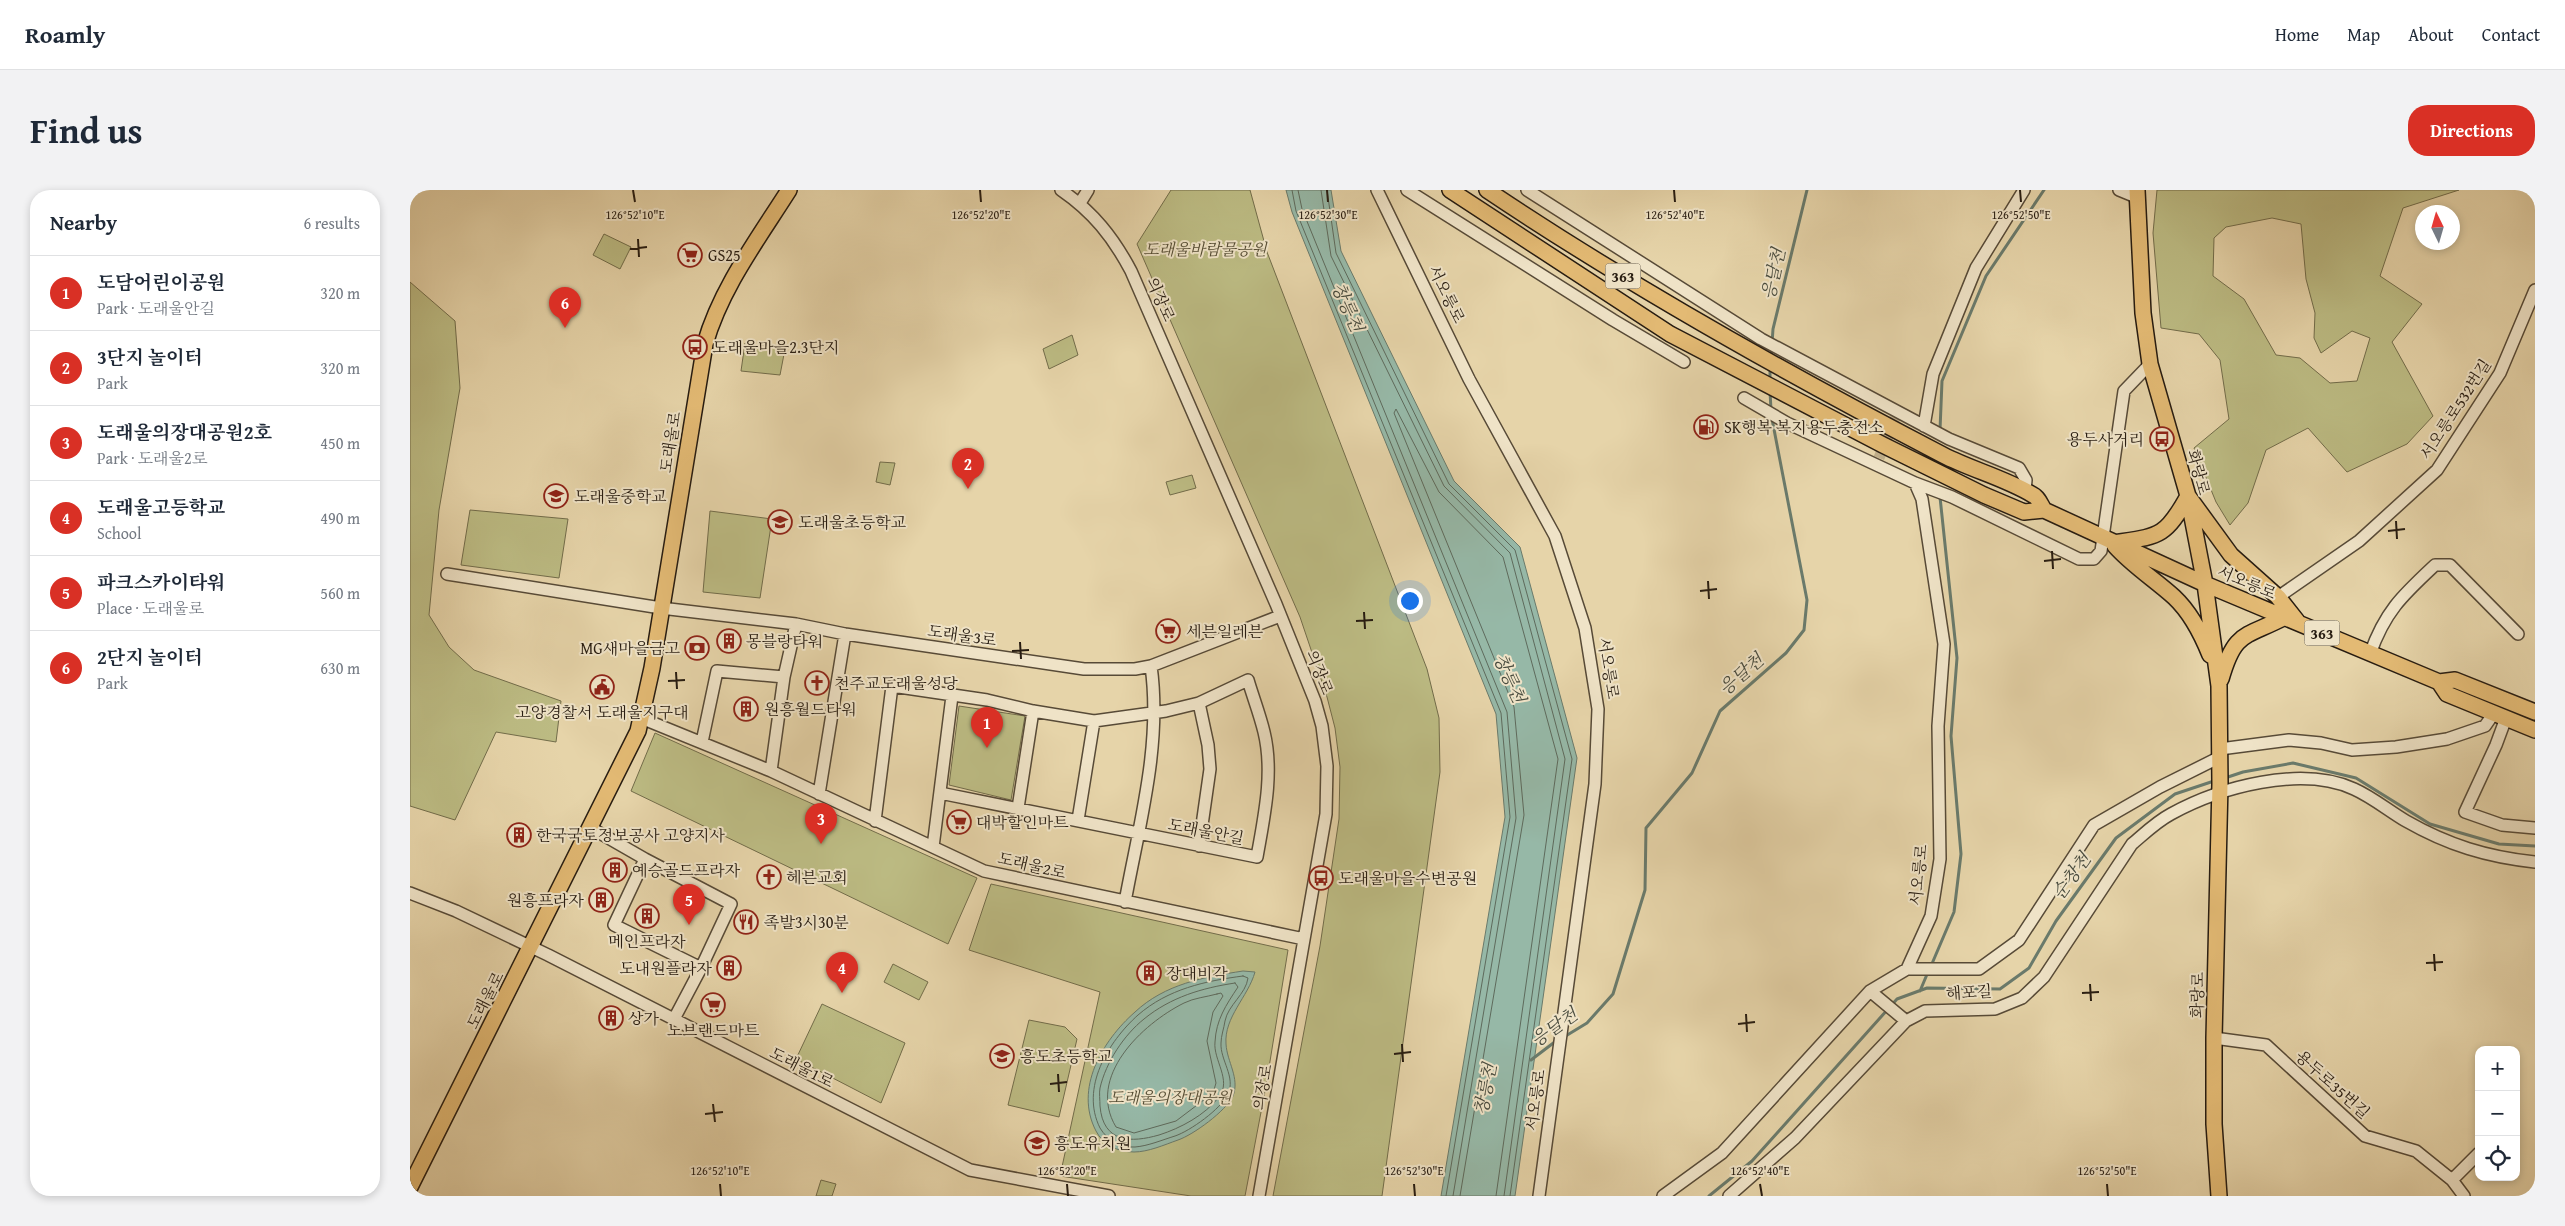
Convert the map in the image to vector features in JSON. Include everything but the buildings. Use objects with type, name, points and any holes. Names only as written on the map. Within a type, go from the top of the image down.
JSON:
[{"type":"main road","name":"도래울로","points":[[410,1187],[638,731],[661,608],[697,387],[713,318],[789,190]]},
{"type":"main road","name":"서오릉로","points":[[1450,190],[1670,334],[1948,477],[2024,512],[2044,510],[2205,584],[2439,682],[2455,680],[2535,712]]},
{"type":"main road","name":"서오릉로","points":[[1487,190],[1649,292],[1761,358],[1956,461],[2035,495],[2044,510]]},
{"type":"main road","name":"화랑로","points":[[2137,193],[2143,313],[2150,364],[2188,496],[2205,584],[2219,686],[2220,771],[2214,1038],[2214,1124],[2219,1196]]},
{"type":"main road","points":[[2108,541],[2156,536],[2166,530],[2188,496],[2231,555],[2278,597],[2291,620],[2250,632],[2236,642],[2226,660],[2219,686]]},
{"type":"main road","points":[[2108,541],[2131,564],[2183,606],[2205,642],[2219,686]]},
{"type":"main road","name":"서오릉로","points":[[2439,682],[2447,694],[2535,730]]},
{"type":"street","name":"의장로","points":[[1061,190],[1080,203],[1096,218],[1114,241],[1131,271],[1280,616],[1315,701],[1322,726],[1327,766],[1326,814],[1259,1196]]},
{"type":"street","points":[[1080,203],[1088,190]]},
{"type":"street","name":"서오릉로","points":[[1377,190],[1469,379],[1555,536],[1586,628],[1598,709],[1595,784],[1539,1196]]},
{"type":"street","points":[[1407,190],[1613,320],[1684,362]]},
{"type":"street","points":[[1527,190],[1766,342],[1896,415],[2018,468],[2026,480],[2025,491]]},
{"type":"street","points":[[1927,427],[1933,374],[1976,268],[2024,190]]},
{"type":"street","name":"화랑로","points":[[2119,190],[2137,193]]},
{"type":"street","name":"서오릉로532번길","points":[[2278,597],[2359,541],[2437,470],[2500,373],[2535,290]]},
{"type":"street","points":[[1744,398],[1787,422],[1878,461],[1915,483],[1952,497],[2079,559],[2094,559],[2108,541],[2124,391],[2150,364]]},
{"type":"street","name":"서오릉로","points":[[1910,968],[1931,916],[1940,859],[1938,726],[1944,644],[1922,499],[1915,483]]},
{"type":"street","points":[[2370,654],[2378,630],[2396,602],[2435,565],[2450,565],[2518,634]]},
{"type":"street","name":"도래울3로","points":[[447,574],[661,608],[796,624],[845,634],[1084,669],[1135,669],[1151,666],[1280,616]]},
{"type":"street","points":[[771,771],[784,678],[796,624]]},
{"type":"street","points":[[818,794],[845,634]]},
{"type":"street","points":[[1125,902],[1148,780],[1154,713],[1151,666]]},
{"type":"street","points":[[702,742],[717,671],[784,678]]},
{"type":"street","name":"도래울안길","points":[[875,821],[892,686],[986,700],[1033,711],[1094,721],[1154,713],[1199,703],[1248,680],[1264,733],[1267,802],[1258,858],[940,793]]},
{"type":"street","points":[[933,847],[952,696]]},
{"type":"street","points":[[1199,703],[1208,745],[1210,769],[1199,846]]},
{"type":"street","points":[[1018,808],[1033,711]]},
{"type":"street","points":[[1663,1196],[1722,1153],[1874,994],[1910,968],[1979,968],[2018,940],[2094,825],[2160,787],[2220,771],[2288,740],[2321,743],[2352,750],[2396,747],[2447,739],[2485,726],[2500,715]]},
{"type":"street","points":[[2500,715],[2496,745],[2465,812],[2502,825],[2535,828]]},
{"type":"street","name":"도래울2로","points":[[641,718],[771,771],[984,871],[1304,939]]},
{"type":"street","points":[[1078,820],[1094,721]]},
{"type":"street","points":[[2220,771],[2271,780],[2309,778],[2353,789],[2446,842],[2501,859],[2535,862]]},
{"type":"street","name":"해포길","points":[[1729,1196],[1795,1138],[1903,1019],[1925,1011],[1995,1009],[2022,998],[2044,977],[2132,844],[2170,815],[2220,771]]},
{"type":"street","points":[[591,828],[644,859],[730,904],[701,968],[674,1019]]},
{"type":"street","points":[[644,859],[614,925],[701,968]]},
{"type":"street","name":"도래울1로","points":[[410,893],[456,911],[530,948],[548,954],[970,1170],[1109,1196]]},
{"type":"street","points":[[1874,994],[1903,1019]]},
{"type":"street","name":"용두로35번길","points":[[2214,1038],[2266,1045],[2366,1136],[2416,1151],[2452,1180],[2464,1196]]},
{"type":"street","points":[[2452,1180],[2475,1157]]},
{"type":"green space","name":"도래울바람물공원","points":[[1171,190],[1250,190],[1267,252],[1427,669],[1439,718],[1440,772],[1382,1196],[1273,1196],[1320,946],[1339,819],[1340,767],[1335,728],[1327,697],[1300,617],[1137,244]]},
{"type":"green space","points":[[2157,190],[2459,190],[2403,208],[2380,276],[2422,304],[2392,342],[2433,416],[2407,444],[2347,472],[2308,428],[2266,450],[2248,503],[2230,525],[2216,502],[2194,448],[2229,419],[2220,360],[2199,334],[2161,328],[2153,233]],"holes":[[[2272,218],[2301,224],[2306,279],[2315,313],[2314,338],[2321,353],[2352,331],[2370,338],[2357,381],[2330,383],[2300,358],[2276,355],[2244,299],[2213,276],[2214,238],[2226,227]]]},
{"type":"green space","points":[[604,234],[631,247],[620,269],[593,255]]},
{"type":"green space","points":[[410,282],[455,321],[460,388],[439,510],[429,615],[449,647],[474,670],[561,701],[556,742],[496,732],[455,820],[410,806]]},
{"type":"green space","points":[[1072,335],[1078,355],[1049,369],[1043,349]]},
{"type":"green space","points":[[745,343],[785,349],[780,375],[741,371]]},
{"type":"green space","points":[[880,462],[895,463],[890,485],[876,482]]},
{"type":"green space","points":[[1192,475],[1196,488],[1170,495],[1166,482]]},
{"type":"green space","points":[[470,510],[568,519],[559,578],[461,565]]},
{"type":"green space","points":[[710,511],[772,519],[760,598],[703,592]]},
{"type":"green space","points":[[959,706],[1025,716],[1011,800],[949,785]]},
{"type":"green space","points":[[655,733],[977,878],[948,944],[631,791]]},
{"type":"green space","name":"도래울의장대공원","points":[[991,884],[1288,950],[1266,1086],[1245,1196],[1191,1196],[1060,1176],[1100,992],[969,950]]},
{"type":"green space","points":[[893,964],[928,982],[919,1000],[884,982]]},
{"type":"green space","points":[[822,1004],[905,1043],[881,1103],[796,1059]]},
{"type":"green space","points":[[1029,1020],[1065,1027],[1077,1039],[1059,1117],[1008,1105]]},
{"type":"green space","points":[[821,1180],[836,1184],[832,1196],[816,1196]]},
{"type":"water","name":"창릉천","points":[[1286,190],[1331,190],[1341,251],[1454,481],[1520,547],[1577,758],[1515,1196],[1441,1196],[1505,817],[1496,714],[1292,212]]},
{"type":"water","points":[[1243,971],[1255,972],[1252,981],[1232,1016],[1226,1034],[1227,1051],[1235,1083],[1233,1096],[1229,1102],[1200,1128],[1162,1146],[1134,1152],[1122,1151],[1107,1144],[1096,1131],[1090,1115],[1088,1099],[1095,1067],[1102,1051],[1112,1037],[1147,1002],[1172,988],[1200,979]]},
{"type":"waterway","name":"응달천","points":[[1771,358],[1773,329],[1807,190]]},
{"type":"waterway","points":[[1940,430],[1942,381],[1986,276],[2044,190]]},
{"type":"waterway","name":"응달천","points":[[1770,366],[1770,380]]},
{"type":"waterway","name":"응달천","points":[[1770,391],[1771,410]]},
{"type":"waterway","name":"응달천","points":[[1564,1037],[1587,1023],[1613,994],[1645,890],[1646,828],[1692,773],[1720,711],[1786,653],[1804,630],[1807,600],[1772,419]]},
{"type":"waterway","points":[[1931,966],[1954,912],[1961,854],[1951,736],[1957,658],[1940,497]]},
{"type":"waterway","name":"순창천","points":[[2225,778],[2243,772],[2293,763],[2356,778],[2430,824],[2499,844],[2535,846]]},
{"type":"waterway","name":"순창천","points":[[1709,1196],[1752,1161],[1897,999],[1927,988],[2000,989],[2029,968],[2056,921],[2116,838],[2175,794],[2214,781]]},
{"type":"waterway","points":[[1920,991],[1928,972]]},
{"type":"waterway","name":"응달천","points":[[1531,1060],[1556,1041]]},
{"type":"tunnel","points":[[1879,458],[1895,418]]},
{"type":"place","name":"GS25","points":[[690,255]]},
{"type":"place","name":"2단지 놀이터","points":[[565,328]]},
{"type":"place","name":"도래울마을2.3단지","points":[[695,347]]},
{"type":"place","name":"SK행복 복지용두충전소","points":[[1706,427]]},
{"type":"place","name":"용두사거리","points":[[2162,439]]},
{"type":"place","name":"3단지 놀이터","points":[[968,489]]},
{"type":"place","name":"도래울중학교","points":[[556,496]]},
{"type":"place","name":"도래울초등학교","points":[[780,522]]},
{"type":"place","name":"세븐일레븐","points":[[1168,631]]},
{"type":"place","name":"몽블랑타워","points":[[729,641]]},
{"type":"place","name":"MG새마을금고","points":[[697,648]]},
{"type":"place","name":"천주교도래울성당","points":[[817,683]]},
{"type":"place","name":"고양경찰서 도래울지구대","points":[[602,687]]},
{"type":"place","name":"원흥월드타워","points":[[746,709]]},
{"type":"place","name":"도담어린이공원","points":[[987,748]]},
{"type":"place","name":"대박할인마트","points":[[959,822]]},
{"type":"place","name":"한국국토정보공사 고양지사","points":[[519,835]]},
{"type":"place","name":"도래울의장대공원2호","points":[[821,844]]},
{"type":"place","name":"예승골드프라자","points":[[615,870]]},
{"type":"place","name":"헤븐교회","points":[[769,877]]},
{"type":"place","name":"도래울마을수변공원","points":[[1321,878]]},
{"type":"place","name":"원흥프라자","points":[[601,900]]},
{"type":"place","name":"메인프라자","points":[[647,916]]},
{"type":"place","name":"족발3시30분","points":[[746,922]]},
{"type":"place","name":"파크스카이타워","points":[[689,925]]},
{"type":"place","name":"도내원플라자","points":[[729,968]]},
{"type":"place","name":"장대비각","points":[[1149,973]]},
{"type":"place","name":"도래울고등학교","points":[[842,993]]},
{"type":"place","name":"노브랜드마트","points":[[713,1005]]},
{"type":"place","name":"상가","points":[[611,1018]]},
{"type":"place","name":"흥도초등학교","points":[[1002,1056]]},
{"type":"place","name":"흥도유치원","points":[[1037,1143]]}]
